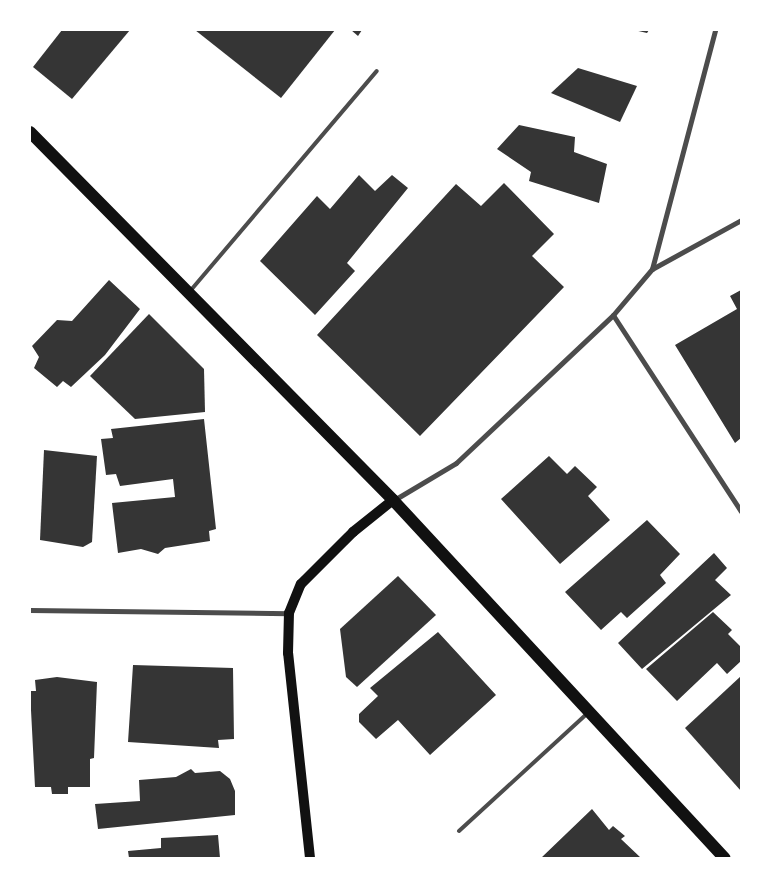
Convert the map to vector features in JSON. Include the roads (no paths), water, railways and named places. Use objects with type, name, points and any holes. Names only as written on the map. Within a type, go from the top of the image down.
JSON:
[{"type":"main road","points":[[30,132],[190,290],[393,500],[725,858]]},
{"type":"main road","points":[[310,858],[288,653],[289,613],[302,584],[353,532],[393,500]]},
{"type":"street","points":[[652,269],[715,30]]},
{"type":"street","points":[[393,500],[456,463],[612,315],[652,269],[741,220]]},
{"type":"street","points":[[612,315],[741,510]]},
{"type":"street","points":[[30,610],[289,613]]},
{"type":"lane","points":[[190,290],[377,71]]},
{"type":"lane","points":[[459,831],[590,712]]}]
